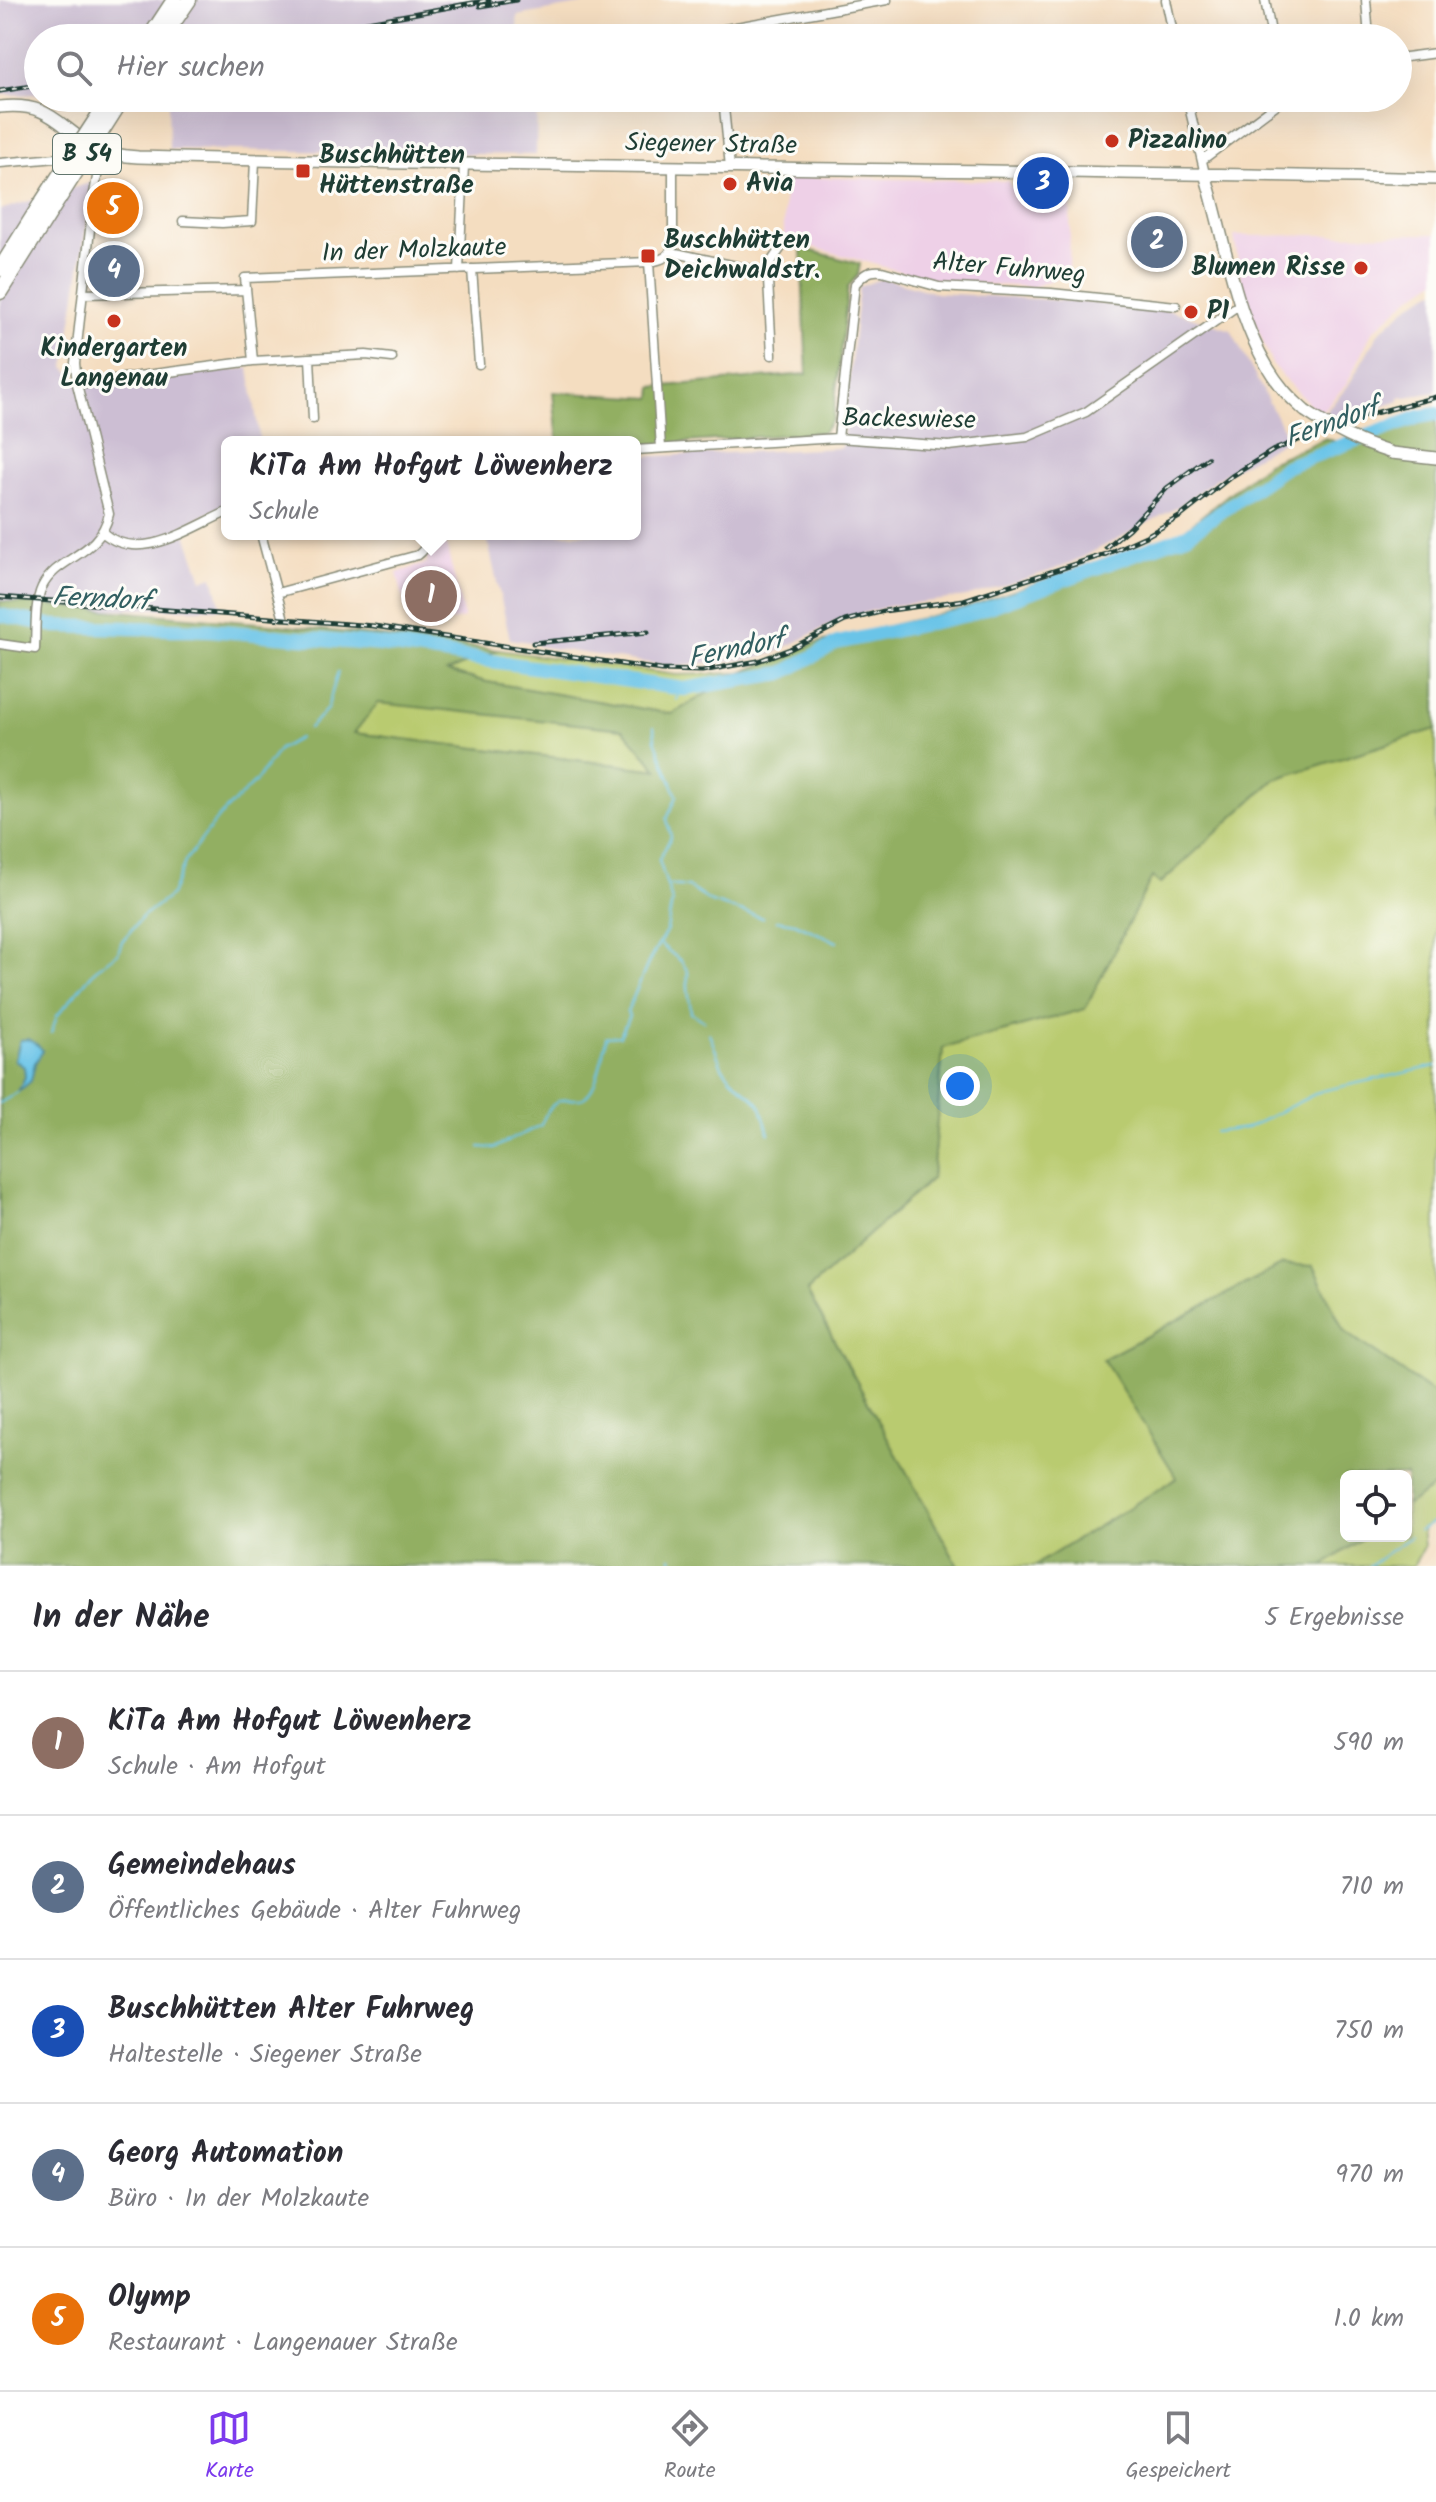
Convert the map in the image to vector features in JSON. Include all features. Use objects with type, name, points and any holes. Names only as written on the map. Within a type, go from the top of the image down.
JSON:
[{"type":"highway","points":[[158,24],[174,0]]},
{"type":"highway","points":[[173,24],[189,0]]},
{"type":"highway","name":"B 54","points":[[0,292],[102,112]]},
{"type":"highway","name":"B 54","points":[[0,269],[113,112]]},
{"type":"main road","name":"Siegener Straße","points":[[0,107],[24,106]]},
{"type":"main road","name":"Siegener Straße","points":[[44,112],[105,151],[138,157],[464,165],[1436,179]]},
{"type":"main road","points":[[1205,174],[1248,331],[1263,361],[1283,390],[1305,411],[1335,431],[1392,453],[1436,458]]},
{"type":"street","points":[[766,24],[887,0]]},
{"type":"street","points":[[1166,0],[1171,24]]},
{"type":"street","points":[[1265,0],[1269,24]]},
{"type":"street","points":[[1366,0],[1368,24]]},
{"type":"street","points":[[1412,56],[1436,53]]},
{"type":"street","points":[[724,112],[730,167]]},
{"type":"street","points":[[1190,112],[1205,174]]},
{"type":"street","points":[[1202,160],[1265,112]]},
{"type":"street","points":[[0,644],[35,649],[42,587],[56,570],[90,547],[102,532],[109,514],[77,384],[75,363],[94,194],[100,160],[105,151]]},
{"type":"street","points":[[0,163],[57,158]]},
{"type":"street","points":[[183,221],[252,221],[255,161]]},
{"type":"street","points":[[459,270],[464,165]]},
{"type":"street","points":[[673,167],[671,252],[764,272]]},
{"type":"street","points":[[764,272],[785,242]]},
{"type":"street","name":"In der Molzkaute","points":[[83,294],[245,290],[245,278],[649,262],[663,259],[671,252]]},
{"type":"street","points":[[649,262],[661,448]]},
{"type":"street","points":[[472,269],[479,364]]},
{"type":"street","name":"Alter Fuhrweg","points":[[838,438],[855,284],[864,274],[882,271],[939,287],[1051,293],[1176,306]]},
{"type":"street","points":[[764,272],[768,280],[772,355]]},
{"type":"street","points":[[245,290],[253,361]]},
{"type":"street","name":"Backeswiese","points":[[641,450],[838,438],[949,446],[1027,437],[1086,412],[1240,304]]},
{"type":"street","points":[[77,384],[253,361],[366,355],[392,358]]},
{"type":"street","points":[[310,358],[313,419]]},
{"type":"street","points":[[102,532],[117,542],[134,546],[152,544],[221,515]]},
{"type":"street","points":[[263,540],[283,616]]},
{"type":"street","points":[[277,593],[418,555],[424,551],[425,540]]},
{"type":"shaded area","points":[[0,0],[608,0],[517,16],[517,24],[24,24],[24,94],[0,95]]},
{"type":"shaded area","points":[[168,112],[537,112],[536,155],[169,149]]},
{"type":"shaded area","points":[[784,177],[1009,181],[1010,187],[1071,187],[1069,273],[1033,287],[939,282],[801,244],[784,238]]},
{"type":"shaded area","points":[[93,182],[65,367],[82,385],[249,368],[259,436],[221,436],[221,508],[183,525],[202,580],[213,576],[221,609],[75,609],[0,601],[0,210]]},
{"type":"shaded area","points":[[1436,234],[1436,280],[1408,299],[1372,332],[1347,384],[1319,414],[1273,366],[1243,293],[1234,236]]},
{"type":"shaded area","points":[[883,278],[936,293],[1169,310],[1231,330],[1288,439],[1217,478],[1176,508],[1053,570],[966,597],[890,606],[841,619],[775,653],[758,658],[669,666],[510,639],[487,540],[641,540],[641,457],[842,448],[859,287]]},
{"type":"shaded area","points":[[1436,290],[1436,392],[1400,398],[1400,401],[1332,422],[1322,416],[1348,386],[1379,332],[1410,305]]},
{"type":"shaded area","points":[[431,540],[445,540],[464,618],[419,628],[410,627],[397,573],[428,563],[426,556]]},
{"type":"green space","points":[[801,248],[860,264],[858,275],[848,287],[833,419],[823,432],[641,446],[641,436],[557,436],[553,392],[652,398],[653,387],[807,374]]},
{"type":"green space","points":[[1436,420],[1436,729],[1275,779],[1160,884],[1152,877],[1085,1009],[943,1048],[932,1178],[807,1291],[958,1566],[0,1566],[0,601],[270,624],[498,650],[447,672],[487,682],[672,714],[741,673],[812,644],[965,608],[1182,532],[1267,463],[1326,438],[1348,447]],"holes":[[[378,703],[623,729],[658,770],[354,733]]]},
{"type":"green space","points":[[498,650],[676,675],[741,673],[672,714],[446,672]]},
{"type":"green space","points":[[378,702],[624,729],[659,770],[353,733]]},
{"type":"green space","points":[[1436,727],[1436,1395],[1344,1331],[1313,1266],[1177,1478],[1034,1566],[958,1566],[807,1291],[932,1178],[943,1048],[1085,1009],[1152,876],[1161,883],[1275,779]]},
{"type":"green space","points":[[1283,1264],[1313,1266],[1344,1331],[1436,1395],[1436,1485],[1412,1502],[1412,1470],[1340,1470],[1340,1542],[1357,1542],[1323,1566],[1034,1566],[1177,1478],[1103,1359]]},
{"type":"green space","points":[[1436,1485],[1436,1521],[1422,1529],[1424,1546],[1413,1566],[1323,1566],[1357,1542],[1412,1542],[1412,1502]]},
{"type":"water","points":[[28,1039],[43,1051],[35,1063],[31,1081],[18,1092],[25,1077],[24,1067],[15,1060],[20,1040]]},
{"type":"waterway","name":"Ferndorf","points":[[0,615],[55,626],[210,630],[381,645],[684,689],[783,673],[837,643],[967,615],[1187,535],[1287,466],[1419,417],[1436,414]]},
{"type":"waterway","name":"Ferndorf","points":[[341,648],[342,641]]},
{"type":"waterway","points":[[309,728],[327,709],[338,672]]},
{"type":"waterway","points":[[676,700],[680,689]]},
{"type":"waterway","points":[[480,1147],[494,1148],[541,1125],[554,1104],[560,1100],[579,1099],[589,1093],[598,1074],[606,1037],[620,1036],[649,961],[667,930],[672,901],[659,860],[671,837],[667,819],[677,796],[655,740],[654,727]]},
{"type":"waterway","points":[[51,1033],[57,1016],[95,970],[118,953],[122,941],[143,916],[171,895],[186,860],[218,818],[255,782],[279,749],[299,738]]},
{"type":"waterway","points":[[669,885],[688,887],[711,902],[763,918]]},
{"type":"waterway","points":[[776,920],[795,923],[837,942]]},
{"type":"waterway","points":[[660,944],[682,962],[688,972],[691,1013],[704,1021]]},
{"type":"waterway","points":[[709,1033],[722,1067],[760,1104],[769,1134]]},
{"type":"waterway","points":[[1215,1132],[1247,1128],[1321,1091],[1436,1066]]},
{"type":"waterway","points":[[0,1103],[18,1092]]},
{"type":"waterway","points":[[1419,1531],[1436,1521]]},
{"type":"waterway","points":[[1369,1566],[1403,1542]]},
{"type":"waterway","points":[[671,1558],[674,1566]]},
{"type":"railway","points":[[356,24],[489,0]]},
{"type":"railway","points":[[480,6],[516,0]]},
{"type":"railway","points":[[0,91],[24,87]]},
{"type":"railway","points":[[0,597],[374,626],[661,670],[702,671],[758,661],[790,649],[845,621],[884,611],[964,600],[1106,554],[1181,516],[1232,476],[1274,450],[1348,420],[1436,397]]},
{"type":"railway","points":[[1106,547],[1167,488],[1208,458]]},
{"type":"railway","points":[[533,643],[648,632]]},
{"type":"place","name":"Pizzalino","points":[[1112,141]]},
{"type":"place","name":"Buschhütten Hüttenstraße","points":[[303,171]]},
{"type":"place","name":"Buschhütten Alter Fuhrweg","points":[[1043,183]]},
{"type":"place","name":"Avia","points":[[730,184]]},
{"type":"place","name":"Olymp","points":[[113,208]]},
{"type":"place","name":"Gemeindehaus","points":[[1157,242]]},
{"type":"place","name":"Buschhütten Deichwaldstr.","points":[[648,256]]},
{"type":"place","name":"Blumen Risse","points":[[1361,268]]},
{"type":"place","name":"Georg Automation","points":[[114,271]]},
{"type":"place","name":"P1","points":[[1191,312]]},
{"type":"place","name":"Kindergarten Langenau","points":[[114,321]]},
{"type":"place","name":"KiTa Am Hofgut Löwenherz","points":[[431,596]]}]
